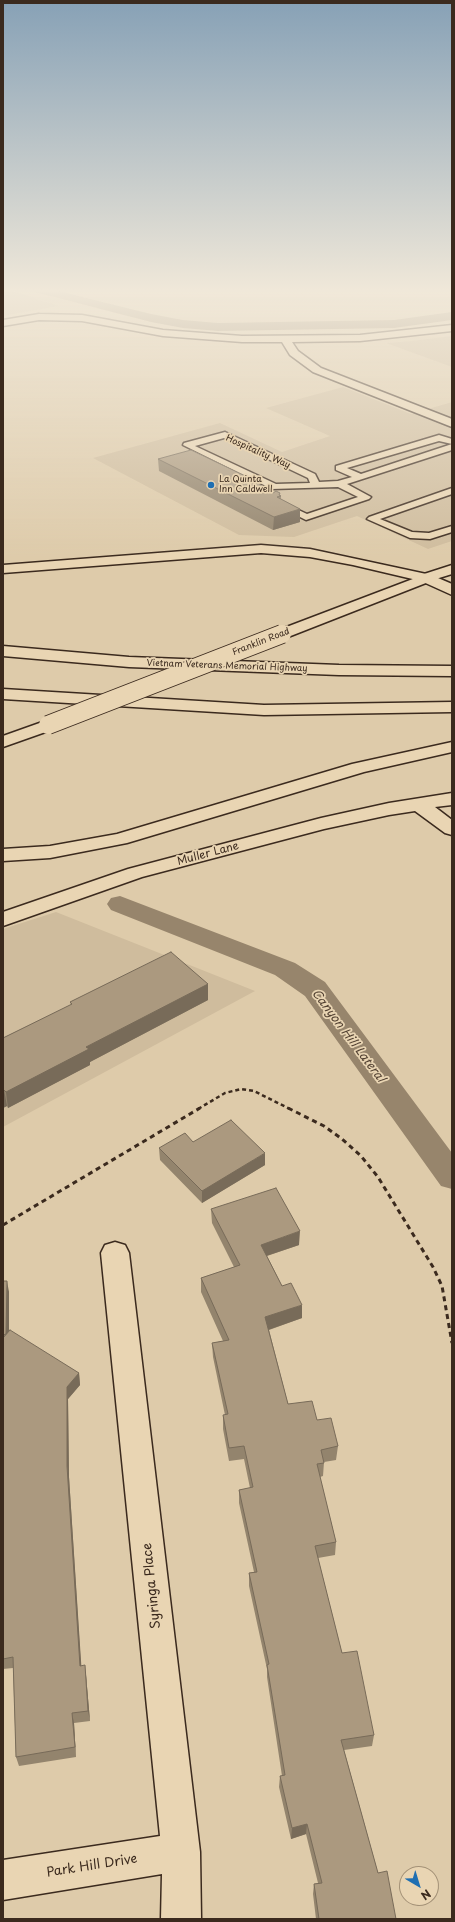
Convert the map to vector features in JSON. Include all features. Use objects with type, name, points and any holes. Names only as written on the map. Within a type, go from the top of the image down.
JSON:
[{"type":"main road","points":[[342,380],[452,423]]},
{"type":"main road","points":[[3,569],[262,549],[310,553],[426,578],[452,590]]},
{"type":"main road","name":"Franklin Road","points":[[3,742],[452,569]]},
{"type":"main road","name":"Vietnam Veterans Memorial Highway","points":[[3,651],[129,662],[338,670],[452,671]]},
{"type":"main road","points":[[3,694],[264,710],[452,706]]},
{"type":"main road","points":[[3,855],[50,852],[120,839],[353,770],[452,747]]},
{"type":"main road","name":"Muller Lane","points":[[3,919],[135,873],[321,824],[389,809],[452,799]]},
{"type":"main road","points":[[418,804],[452,829]]},
{"type":"main road","name":"Syringa Place","points":[[115,1253],[181,1852],[181,1919]]},
{"type":"main road","name":"Park Hill Drive","points":[[3,1880],[181,1852]]},
{"type":"lane","name":"Hospitality Way","points":[[316,485],[312,476],[225,435],[187,445],[273,489],[339,484],[452,447]]},
{"type":"lane","points":[[360,477],[339,468],[439,438],[452,442]]},
{"type":"lane","points":[[370,458],[392,467]]},
{"type":"lane","points":[[285,507],[306,517],[366,497],[339,484]]},
{"type":"lane","points":[[452,491],[372,519],[410,535],[430,536],[452,528]]},
{"type":"path","points":[[3,1225],[225,1093],[241,1089],[254,1091],[324,1126],[342,1139],[361,1156],[378,1177],[433,1267],[442,1286],[448,1313],[452,1343]]},
{"type":"shaded area","points":[[343,387],[411,414],[452,402],[452,541],[428,549],[357,516],[294,537],[239,535],[93,458],[220,423],[282,452],[330,436],[266,408]]},
{"type":"shaded area","points":[[56,912],[255,991],[3,1127],[3,929]]},
{"type":"building","points":[[191,450],[260,483],[260,486],[269,492],[273,493],[276,491],[280,493],[279,495],[281,496],[277,497],[300,509],[274,517],[158,459]]},
{"type":"building","points":[[171,952],[208,984],[86,1047],[89,1049],[6,1092],[4,1090],[3,1091],[3,1038],[72,1004],[70,1002]]},
{"type":"building","points":[[231,1120],[265,1153],[202,1191],[159,1148],[185,1133],[193,1142]]},
{"type":"building","points":[[276,1188],[300,1231],[261,1245],[282,1286],[291,1283],[302,1305],[265,1317],[288,1404],[312,1401],[317,1420],[331,1418],[338,1446],[321,1450],[324,1463],[317,1464],[336,1542],[315,1546],[342,1653],[357,1651],[374,1735],[341,1740],[378,1873],[387,1871],[396,1919],[319,1919],[314,1884],[322,1883],[307,1824],[292,1828],[280,1776],[285,1775],[267,1665],[269,1664],[249,1573],[257,1572],[239,1490],[253,1487],[244,1446],[229,1448],[223,1415],[228,1414],[212,1343],[229,1340],[201,1278],[240,1265],[211,1209]]},
{"type":"building","points":[[3,1281],[7,1281],[6,1334],[3,1335]]},
{"type":"building","points":[[10,1330],[79,1373],[67,1387],[67,1466],[80,1666],[85,1665],[88,1711],[72,1713],[75,1747],[16,1757],[13,1657],[3,1659],[3,1338]]},
{"type":"waterway","name":"Canyon Hill Lateral","points":[[120,904],[285,969],[315,989],[452,1177]]},
{"type":"place","name":"La Quinta Inn Caldwell","points":[[211,485]]}]
